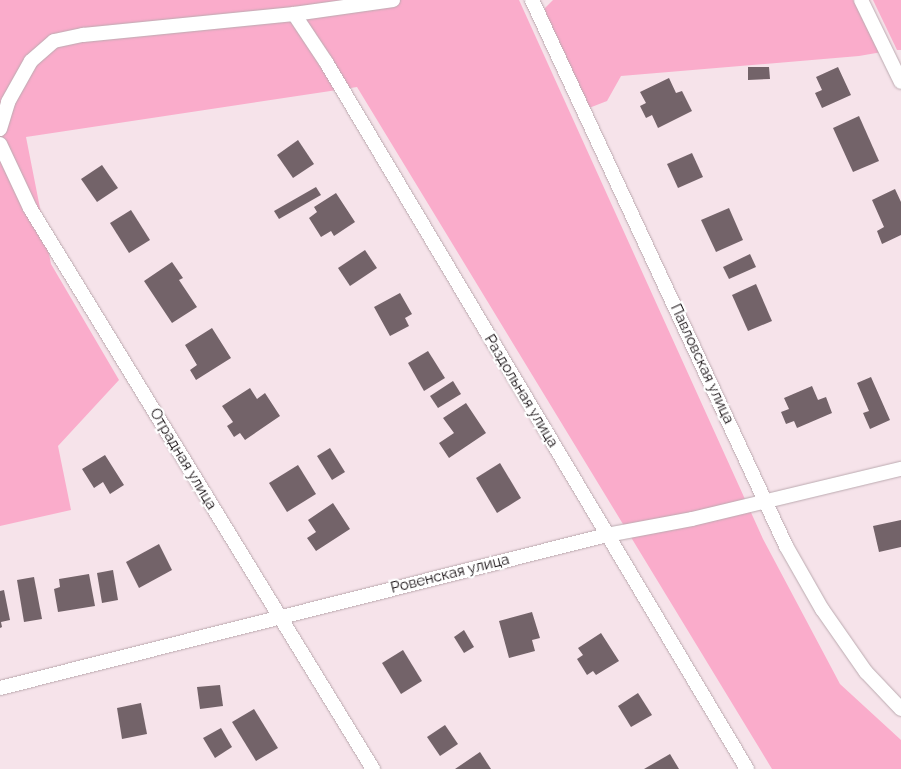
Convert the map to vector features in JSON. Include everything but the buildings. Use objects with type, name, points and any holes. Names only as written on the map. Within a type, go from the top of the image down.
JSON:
[{"type":"street","points":[[0,129],[8,102],[31,61],[54,40],[83,35],[294,14],[392,0]]},
{"type":"street","name":"Павловская улица","points":[[532,0],[786,546],[822,609],[866,672],[901,708]]},
{"type":"street","points":[[861,0],[901,82]]},
{"type":"street","name":"Раздольная улица","points":[[294,14],[326,62],[747,769]]},
{"type":"street","name":"Отрадная улица","points":[[0,144],[30,208],[278,617],[373,769]]},
{"type":"street","name":"Ровенская улица","points":[[0,688],[607,535],[692,519],[901,469]]},
{"type":"shaded area","points":[[0,0],[519,0],[763,539],[840,684],[901,740],[901,769],[772,769],[357,87],[26,137],[51,264],[119,380],[58,446],[71,510],[0,526]]},
{"type":"shaded area","points":[[553,0],[857,0],[882,52],[859,56],[621,76],[607,101],[589,108],[544,20],[545,8]]},
{"type":"shaded area","points":[[873,0],[901,0],[901,50],[897,50]]}]
